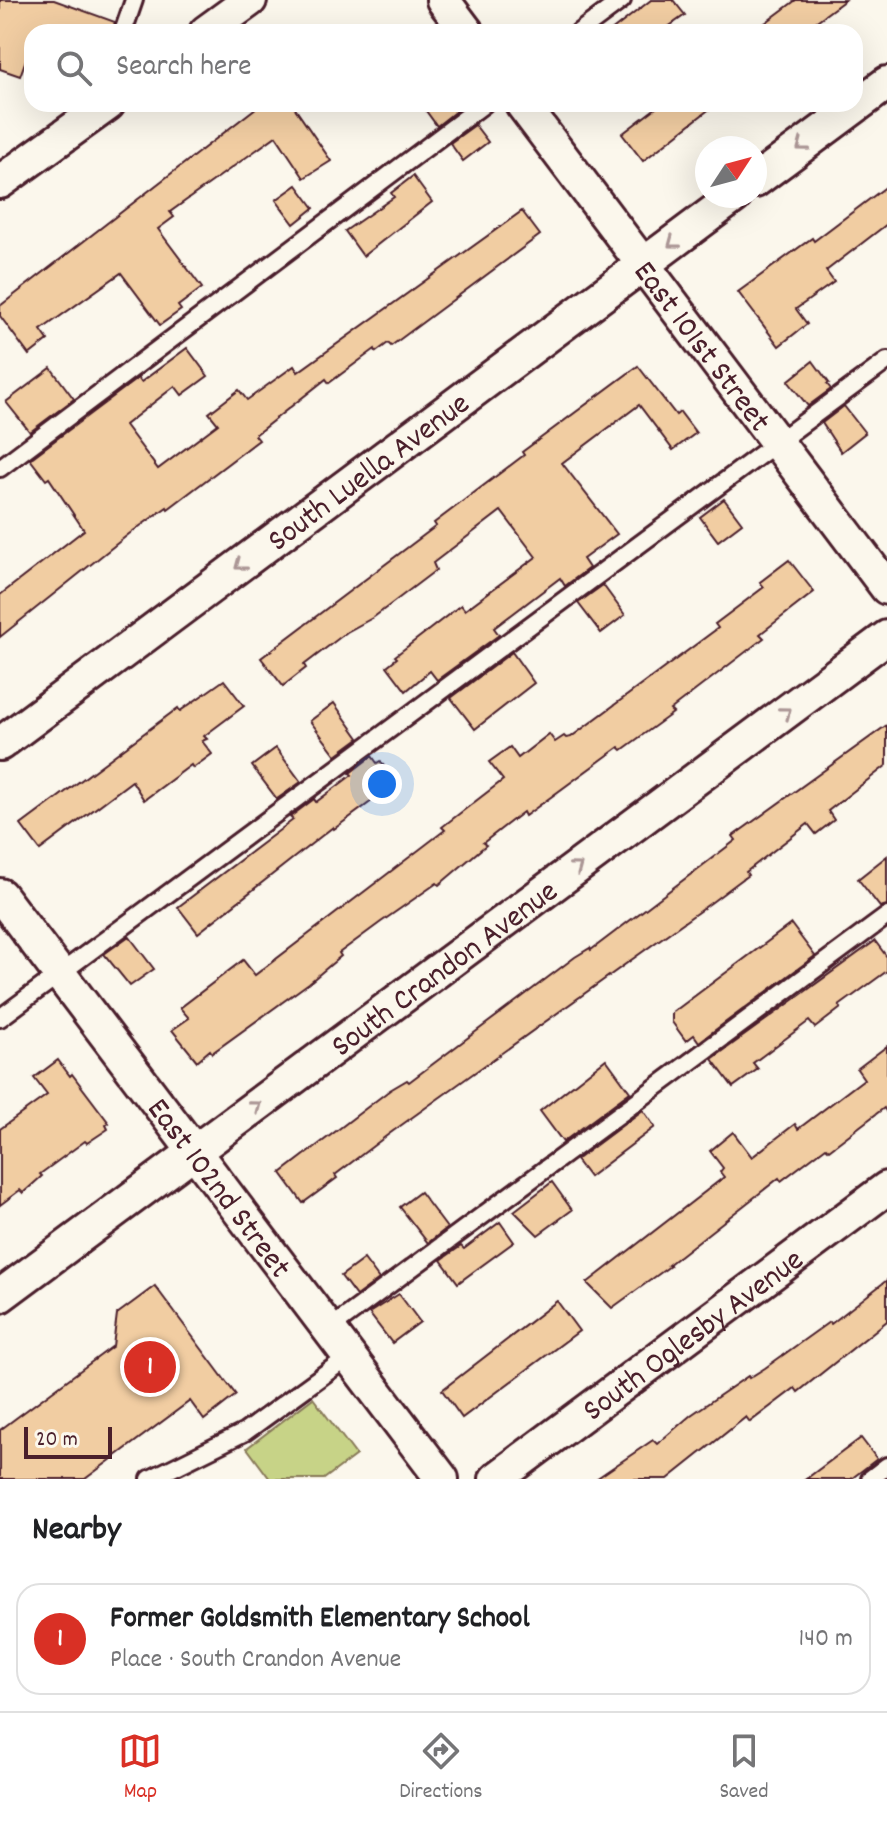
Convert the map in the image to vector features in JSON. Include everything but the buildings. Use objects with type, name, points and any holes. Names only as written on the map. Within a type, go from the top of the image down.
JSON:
[{"type":"street","points":[[217,24],[250,0]]},
{"type":"street","points":[[443,0],[461,24]]},
{"type":"street","points":[[863,101],[887,83]]},
{"type":"street","points":[[0,182],[97,112]]},
{"type":"street","name":"East 101st Street","points":[[528,112],[887,588]]},
{"type":"street","points":[[767,172],[848,112]]},
{"type":"street","name":"South Luella Avenue","points":[[0,744],[719,208]]},
{"type":"street","name":"South Crandon Avenue","points":[[0,1296],[887,637]]},
{"type":"street","name":"East 102nd Street","points":[[0,895],[442,1479]]},
{"type":"street","name":"South Oglesby Avenue","points":[[496,1479],[887,1188]]},
{"type":"lane","points":[[126,24],[134,0]]},
{"type":"lane","points":[[590,24],[622,0]]},
{"type":"lane","points":[[0,468],[473,112]]},
{"type":"lane","points":[[0,1018],[887,361]]},
{"type":"lane","points":[[328,1330],[887,916]]},
{"type":"lane","points":[[150,1479],[245,1432],[348,1357]]},
{"type":"lane","points":[[870,1479],[887,1466]]},
{"type":"green space","points":[[313,1398],[356,1455],[324,1479],[270,1479],[247,1448]]},
{"type":"place","name":"Former Goldsmith Elementary School","points":[[150,1367]]}]
